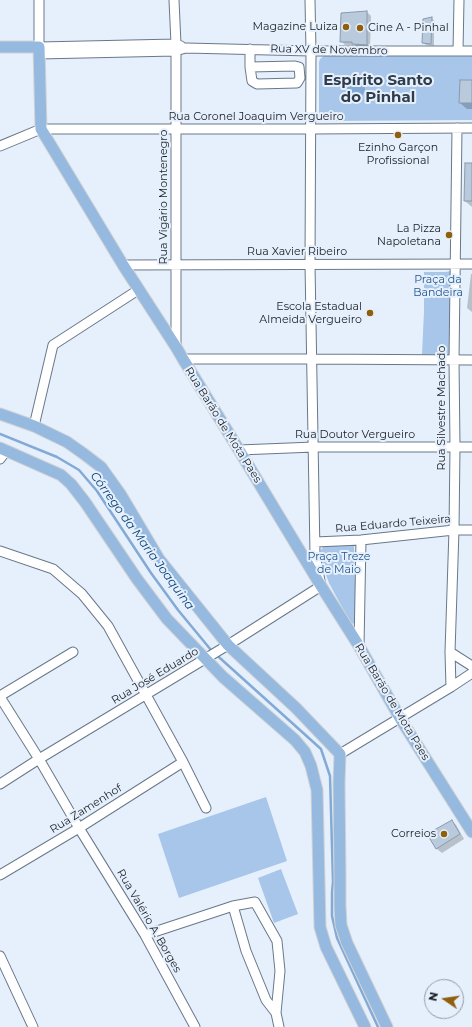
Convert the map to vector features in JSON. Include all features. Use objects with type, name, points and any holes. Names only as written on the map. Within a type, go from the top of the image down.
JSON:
[{"type":"main road","name":"Rua XV de Novembro","points":[[0,48],[39,50]]},
{"type":"main road","name":"Rua XV de Novembro","points":[[0,55],[39,50]]},
{"type":"main road","name":"Rua Barão de Mota Paes","points":[[39,50],[41,129],[138,290],[176,347],[359,646],[400,718],[472,832]]},
{"type":"main road","points":[[0,414],[34,426],[67,442],[101,467],[121,495],[159,559],[228,645],[296,708],[340,754],[341,925],[347,944],[387,1027]]},
{"type":"main road","points":[[2,452],[61,476],[71,484],[166,619],[223,677],[295,740],[306,752],[312,766],[317,790],[320,927],[326,947],[365,1027]]},
{"type":"street","name":"Rua Barão de Mota Paes","points":[[39,0],[39,50]]},
{"type":"street","name":"Rua Vigário Montenegro","points":[[174,0],[176,48],[176,347]]},
{"type":"street","points":[[310,0],[310,264],[315,542],[321,586]]},
{"type":"street","points":[[458,0],[458,51]]},
{"type":"street","name":"Rua XV de Novembro","points":[[39,50],[186,48],[472,51]]},
{"type":"street","points":[[250,49],[250,67],[252,81],[256,84],[297,83],[300,78],[298,67],[295,66],[250,67]]},
{"type":"street","points":[[260,49],[260,67]]},
{"type":"street","name":"Rua Silvestre Machado","points":[[451,687],[450,652],[455,447],[454,264],[457,128]]},
{"type":"street","name":"Rua Coronel Joaquim Vergueiro","points":[[41,129],[472,128]]},
{"type":"street","points":[[0,146],[41,129]]},
{"type":"street","name":"Rua Xavier Ribeiro","points":[[123,265],[472,264]]},
{"type":"street","points":[[34,426],[53,345],[138,290]]},
{"type":"street","points":[[183,359],[472,360]]},
{"type":"street","name":"Rua Doutor Vergueiro","points":[[239,450],[314,447],[472,447]]},
{"type":"street","name":"Rua Eduardo Teixeira","points":[[315,542],[361,540],[454,530],[472,530]]},
{"type":"street","points":[[359,646],[361,540]]},
{"type":"street","points":[[0,551],[53,569],[82,594],[108,626],[147,695],[206,808]]},
{"type":"street","name":"Rua José Eduardo","points":[[0,784],[147,695],[321,586]]},
{"type":"street","points":[[0,697],[73,652]]},
{"type":"street","points":[[450,652],[472,666]]},
{"type":"street","points":[[340,754],[451,687],[472,672]]},
{"type":"street","name":"Rua Valério A. Borges","points":[[0,697],[145,935],[195,1027]]},
{"type":"street","name":"Rua Zamenhof","points":[[0,875],[79,828],[183,762]]},
{"type":"street","points":[[145,935],[233,906],[255,902],[277,941],[280,970],[276,1013],[279,1027]]},
{"type":"street","points":[[233,906],[246,951],[266,1000],[276,1013]]},
{"type":"street","points":[[0,956],[33,1027]]},
{"type":"green space","points":[[472,54],[472,120],[324,121],[319,115],[319,62],[325,55]]},
{"type":"green space","name":"Praça da Bandeira","points":[[451,271],[449,354],[422,355],[424,272]]},
{"type":"green space","name":"Praça Treze de Maio","points":[[324,546],[354,546],[356,623],[351,624],[329,583],[320,558],[321,550]]},
{"type":"green space","points":[[266,797],[287,861],[179,898],[158,834]]},
{"type":"green space","points":[[281,869],[298,914],[274,923],[258,878]]},
{"type":"shaded area","points":[[356,80],[362,83],[365,89],[362,95],[356,98],[350,95],[347,89],[350,83]]},
{"type":"building","points":[[367,11],[367,45],[352,44],[352,42],[340,42],[341,13]]},
{"type":"building","points":[[432,17],[431,44],[422,43],[423,19]]},
{"type":"building","points":[[460,80],[472,80],[472,103],[459,103]]},
{"type":"building","points":[[465,163],[472,163],[472,201],[464,201]]},
{"type":"building","name":"Correios","points":[[452,820],[460,834],[436,849],[427,834]]},
{"type":"waterway","name":"Córrego da Maria Joaquina","points":[[0,434],[57,457],[79,470],[97,491],[151,573],[178,610],[211,650],[321,749],[330,776],[333,882],[332,916],[337,938],[378,1027]]},
{"type":"place","name":"Magazine Luiza","points":[[346,27]]},
{"type":"place","name":"Cine A - Pinhal","points":[[360,28]]},
{"type":"place","name":"Ezinho Garçon Profissional","points":[[398,135]]},
{"type":"place","name":"La Pizza Napoletana","points":[[449,235]]},
{"type":"place","name":"Escola Estadual Almeida Vergueiro","points":[[370,313]]},
{"type":"place","name":"Correios","points":[[444,834]]},
{"type":"district","name":"Espírito Santo do Pinhal","points":[[378,90]]}]
